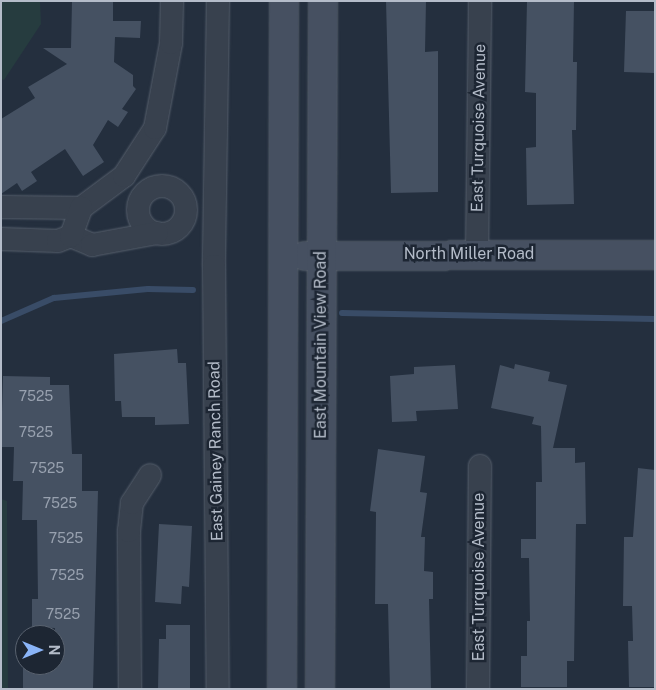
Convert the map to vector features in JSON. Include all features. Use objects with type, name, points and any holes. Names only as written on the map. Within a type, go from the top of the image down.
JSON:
[{"type":"main road","points":[[282,689],[284,1]]},
{"type":"main road","name":"East Mountain View Road","points":[[320,689],[323,1]]},
{"type":"main road","name":"North Miller Road","points":[[283,256],[655,254]]},
{"type":"street","points":[[71,236],[81,208],[124,176],[155,128],[171,43],[172,1]]},
{"type":"street","name":"East Gainey Ranch Road","points":[[218,1],[215,213],[218,689]]},
{"type":"street","name":"East Turquoise Avenue","points":[[477,254],[480,1]]},
{"type":"street","points":[[124,176],[143,195]]},
{"type":"street","points":[[1,239],[58,241],[71,236],[92,246],[165,233],[179,227],[186,213],[183,198],[171,188],[156,187],[143,195]]},
{"type":"street","points":[[143,195],[140,218],[150,230],[157,233]]},
{"type":"street","points":[[1,207],[81,208]]},
{"type":"street","points":[[186,213],[215,213]]},
{"type":"street","name":"East Turquoise Avenue","points":[[478,689],[480,466]]},
{"type":"street","points":[[130,689],[129,531],[132,503],[150,475]]},
{"type":"green space","points":[[1,1],[40,1],[41,24],[4,80],[1,79]]},
{"type":"green space","points":[[1,499],[7,501],[8,689],[1,689]]},
{"type":"building","points":[[72,1],[113,1],[113,21],[141,21],[140,38],[115,37],[114,62],[133,75],[133,86],[136,89],[122,109],[128,112],[118,127],[108,120],[93,145],[104,162],[83,176],[65,149],[31,172],[37,181],[22,191],[17,183],[1,194],[1,119],[35,98],[28,87],[67,64],[43,48],[71,48]]},
{"type":"building","points":[[386,1],[426,1],[425,52],[438,51],[438,192],[391,193]]},
{"type":"building","points":[[527,1],[574,1],[573,62],[577,62],[576,130],[572,130],[574,204],[527,205],[526,148],[536,147],[536,93],[525,92]]},
{"type":"building","points":[[626,11],[655,11],[655,73],[624,72]]},
{"type":"building","points":[[177,349],[178,363],[186,363],[189,424],[155,425],[155,417],[122,417],[121,401],[115,401],[114,354]]},
{"type":"building","points":[[515,364],[550,372],[548,381],[567,385],[553,448],[575,448],[575,463],[585,462],[586,524],[576,524],[574,661],[567,661],[567,687],[521,687],[521,656],[527,656],[527,621],[530,621],[529,558],[521,558],[521,539],[536,539],[536,482],[542,482],[541,426],[532,424],[534,417],[491,408],[500,365],[514,369]]},
{"type":"building","points":[[455,365],[458,409],[416,411],[417,421],[392,422],[390,376],[414,374],[414,367]]},
{"type":"building","points":[[3,376],[50,377],[50,385],[69,385],[72,454],[82,454],[82,491],[98,491],[93,689],[23,689],[23,675],[65,675],[65,625],[32,625],[32,599],[38,599],[37,520],[22,520],[23,481],[13,481],[14,447],[1,447]]},
{"type":"building","points":[[378,449],[425,456],[420,492],[427,493],[421,537],[425,537],[424,571],[433,572],[433,599],[429,599],[431,689],[390,689],[388,604],[375,604],[376,512],[370,511]]},
{"type":"building","points":[[638,468],[655,470],[655,687],[629,687],[628,641],[633,641],[632,606],[623,606],[624,537],[633,537]]},
{"type":"building","points":[[159,524],[192,526],[189,587],[182,586],[181,604],[155,602]]},
{"type":"building","points":[[166,625],[190,625],[190,689],[158,689],[159,639],[166,639]]},
{"type":"waterway","points":[[1,321],[54,298],[148,289],[193,290]]},
{"type":"waterway","points":[[342,313],[655,319]]}]
